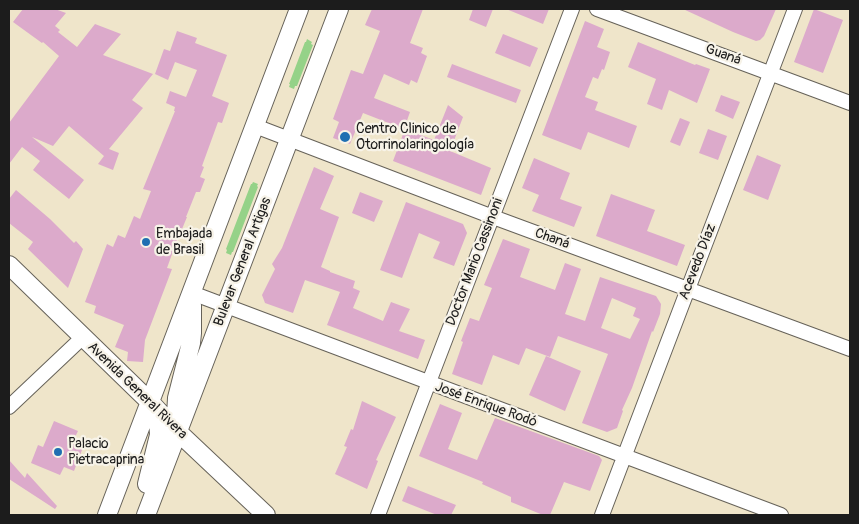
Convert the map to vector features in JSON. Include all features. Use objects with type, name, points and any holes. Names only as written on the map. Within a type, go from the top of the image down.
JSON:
[{"type":"main road","points":[[108,515],[300,9]]},
{"type":"main road","name":"Bulevar General Artigas","points":[[146,515],[339,9]]},
{"type":"main road","name":"Avenida General Rivera","points":[[9,265],[150,402],[178,432],[266,515]]},
{"type":"main road","points":[[178,432],[176,406],[180,382],[191,343],[192,293]]},
{"type":"main road","points":[[137,515],[151,474],[159,435],[158,418],[150,402]]},
{"type":"street","name":"Doctor Mario Cassinoni","points":[[378,515],[572,9]]},
{"type":"street","name":"Guaná","points":[[596,9],[850,103]]},
{"type":"street","name":"Acevedo Díaz","points":[[602,515],[795,9]]},
{"type":"street","name":"Chaná","points":[[255,126],[493,217],[850,349]]},
{"type":"street","name":"José Enrique Rodó","points":[[192,293],[781,515]]},
{"type":"street","points":[[9,407],[82,338]]},
{"type":"green space","points":[[307,39],[313,45],[297,86],[294,89],[289,87],[289,84]]},
{"type":"green space","points":[[253,182],[258,184],[258,187],[231,255],[226,253],[226,249]]},
{"type":"building","points":[[23,9],[55,9],[66,13],[55,26],[60,30],[58,32],[77,47],[95,24],[121,34],[103,55],[153,74],[132,100],[143,108],[109,149],[119,153],[113,170],[98,164],[104,156],[69,126],[53,146],[32,137],[84,180],[69,199],[33,170],[40,161],[22,147],[9,164],[9,123],[59,56],[43,42],[13,22]]},
{"type":"building","points":[[372,9],[423,9],[410,43],[423,48],[421,53],[427,56],[417,83],[411,80],[409,85],[384,74],[374,98],[410,112],[404,129],[363,113],[350,144],[333,138],[339,122],[333,119],[351,70],[363,74],[380,31],[365,25]]},
{"type":"building","points":[[473,9],[493,9],[486,27],[469,20]]},
{"type":"building","points":[[506,9],[549,9],[543,24]]},
{"type":"building","points":[[683,9],[776,9],[764,36],[756,41]]},
{"type":"building","points":[[814,9],[843,20],[823,73],[794,62]]},
{"type":"building","points":[[585,21],[604,29],[597,47],[610,52],[604,70],[602,69],[598,79],[593,77],[585,97],[598,102],[595,110],[637,126],[629,148],[588,132],[581,150],[542,135]]},
{"type":"building","points":[[177,31],[197,38],[195,43],[227,55],[212,96],[229,103],[222,123],[218,122],[202,166],[204,167],[200,177],[205,179],[200,192],[196,192],[167,268],[172,269],[145,340],[143,362],[127,361],[128,352],[115,347],[124,325],[94,313],[96,306],[85,302],[107,244],[113,247],[118,235],[125,238],[134,216],[140,219],[151,191],[143,189],[175,111],[175,107],[166,103],[170,91],[186,97],[197,70],[175,62],[168,80],[155,74],[164,49],[170,51]]},
{"type":"building","points":[[503,34],[538,48],[530,67],[495,53]]},
{"type":"building","points":[[638,42],[695,65],[710,69],[697,103],[669,90],[662,110],[647,104],[656,79],[628,67]]},
{"type":"building","points":[[452,64],[521,90],[516,103],[447,77]]},
{"type":"building","points":[[721,95],[740,102],[733,119],[715,111]]},
{"type":"building","points":[[448,105],[463,117],[450,151],[491,168],[481,195],[393,161],[405,129],[434,140]]},
{"type":"building","points":[[680,118],[690,122],[680,146],[670,142]]},
{"type":"building","points":[[708,129],[727,136],[718,160],[699,153]]},
{"type":"building","points":[[757,155],[781,165],[768,200],[743,190]]},
{"type":"building","points":[[534,158],[570,173],[560,199],[582,207],[574,227],[532,211],[539,195],[522,188]]},
{"type":"building","points":[[314,167],[334,176],[320,209],[339,217],[321,267],[355,281],[353,288],[360,291],[353,308],[383,321],[391,302],[410,309],[399,331],[425,340],[418,359],[327,325],[340,292],[305,280],[293,313],[265,303],[262,295],[275,269],[272,264],[282,248]]},
{"type":"building","points":[[16,190],[83,249],[68,288],[28,249],[33,242],[9,223],[9,199]]},
{"type":"building","points":[[360,192],[383,201],[374,222],[352,213]]},
{"type":"building","points":[[611,194],[655,210],[647,231],[685,245],[677,266],[596,236]]},
{"type":"building","points":[[406,202],[463,224],[467,233],[454,266],[433,258],[440,242],[419,233],[402,278],[380,270]]},
{"type":"building","points":[[503,239],[530,249],[520,277],[555,290],[565,263],[581,269],[565,314],[585,321],[600,277],[656,296],[661,304],[660,314],[622,410],[617,428],[607,432],[582,423],[608,354],[558,336],[550,357],[526,348],[519,365],[493,355],[482,385],[452,374],[463,342],[461,341],[470,318],[479,321],[492,288],[484,285]],"holes":[[[612,298],[636,308],[633,316],[640,319],[630,339],[601,328]]]},
{"type":"building","points":[[546,356],[581,371],[565,411],[529,395]]},
{"type":"building","points":[[362,401],[396,417],[376,460],[378,461],[367,489],[335,474],[347,447],[344,446],[351,429],[353,430]]},
{"type":"building","points":[[440,404],[462,413],[448,449],[477,460],[495,418],[599,456],[602,460],[590,491],[564,482],[550,515],[543,515],[511,502],[511,497],[482,484],[483,482],[419,456]]},
{"type":"building","name":"Palacio Pietracaprina","points":[[54,421],[78,431],[75,437],[85,442],[74,471],[64,467],[60,475],[31,463],[38,445],[43,447]]},
{"type":"building","points":[[9,460],[25,478],[27,473],[57,506],[55,509],[9,479]]},
{"type":"building","points":[[408,486],[456,505],[451,515],[437,515],[402,501]]},
{"type":"place","name":"Centro Clinico de Otorrinolaringología","points":[[345,137]]},
{"type":"place","name":"Embajada de Brasil","points":[[146,242]]},
{"type":"place","name":"Palacio Pietracaprina","points":[[58,452]]}]
